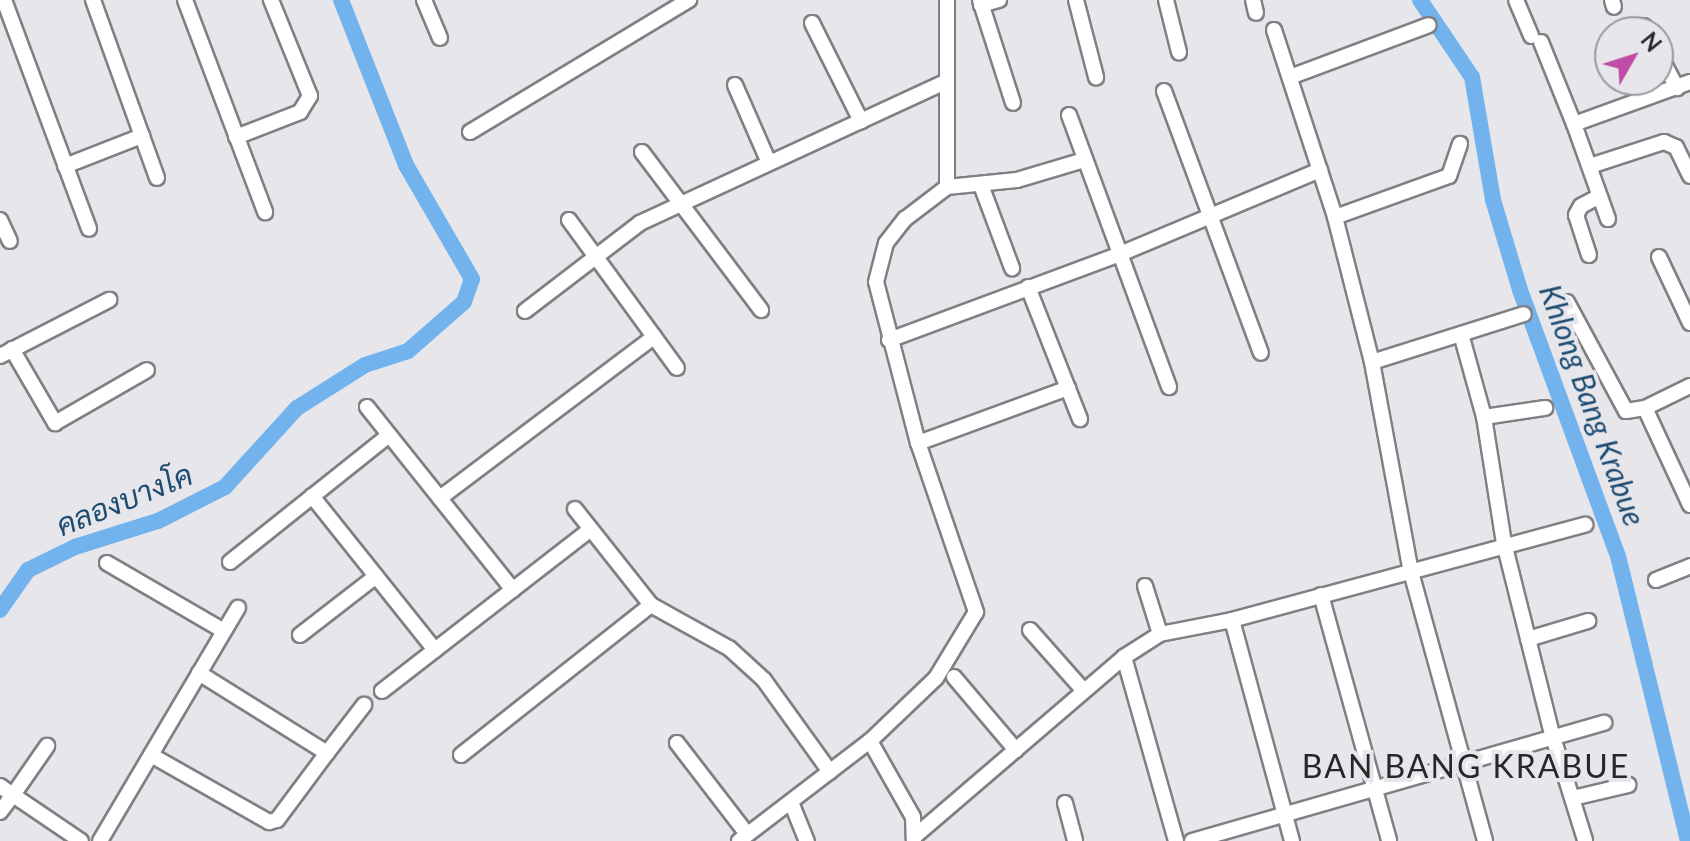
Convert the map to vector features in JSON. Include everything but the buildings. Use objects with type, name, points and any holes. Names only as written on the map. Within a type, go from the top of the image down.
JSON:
[{"type":"street","points":[[4,0],[89,229]]},
{"type":"street","points":[[93,0],[157,178]]},
{"type":"street","points":[[185,0],[265,212]]},
{"type":"street","points":[[236,137],[300,112],[310,96],[271,0]]},
{"type":"street","points":[[424,0],[440,38]]},
{"type":"street","points":[[470,132],[689,0]]},
{"type":"street","points":[[947,0],[947,187]]},
{"type":"street","points":[[999,0],[981,3],[1013,103]]},
{"type":"street","points":[[1076,0],[1096,77]]},
{"type":"street","points":[[1166,0],[1179,52]]},
{"type":"street","points":[[1516,0],[1574,124],[1608,219]]},
{"type":"street","points":[[812,23],[861,121]]},
{"type":"street","points":[[1290,77],[1429,25]]},
{"type":"street","points":[[1274,30],[1335,217],[1372,362],[1411,572],[1485,841]]},
{"type":"street","points":[[525,311],[640,223],[945,82]]},
{"type":"street","points":[[735,85],[769,163]]},
{"type":"street","points":[[1574,124],[1683,85]]},
{"type":"street","points":[[1164,91],[1261,353]]},
{"type":"street","points":[[1069,115],[1169,387]]},
{"type":"street","points":[[65,166],[142,136]]},
{"type":"street","points":[[1590,166],[1664,142],[1676,147],[1690,176]]},
{"type":"street","points":[[1335,217],[1449,176],[1460,144]]},
{"type":"street","points":[[642,152],[761,310]]},
{"type":"street","points":[[677,743],[743,837],[870,741],[936,678],[976,612],[918,443],[889,340],[876,282],[886,243],[905,219],[947,187],[981,185],[1084,160]]},
{"type":"street","points":[[889,340],[1120,254],[1320,170]]},
{"type":"street","points":[[981,185],[1012,268]]},
{"type":"street","points":[[1589,255],[1576,215],[1581,206],[1600,196]]},
{"type":"street","points":[[0,220],[10,241]]},
{"type":"street","points":[[569,220],[677,368]]},
{"type":"street","points":[[1659,257],[1690,323]]},
{"type":"street","points":[[1028,287],[1080,419]]},
{"type":"street","points":[[109,300],[6,352],[55,423],[147,370]]},
{"type":"street","points":[[1567,302],[1626,411],[1645,408],[1690,386]]},
{"type":"street","points":[[1372,362],[1524,314]]},
{"type":"street","points":[[1461,334],[1484,417],[1504,543],[1552,734],[1585,840]]},
{"type":"street","points":[[440,498],[654,337]]},
{"type":"street","points":[[918,443],[1068,388]]},
{"type":"street","points":[[367,407],[513,590]]},
{"type":"street","points":[[1484,417],[1545,408]]},
{"type":"street","points":[[1645,408],[1690,505]]},
{"type":"street","points":[[230,562],[389,435]]},
{"type":"street","points":[[312,496],[435,650]]},
{"type":"street","points":[[575,509],[651,605],[729,648],[764,680],[830,772]]},
{"type":"street","points":[[914,839],[1124,657],[1160,634],[1232,620],[1411,572],[1504,543],[1585,525]]},
{"type":"street","points":[[382,691],[591,529]]},
{"type":"street","points":[[107,563],[224,631]]},
{"type":"street","points":[[1656,580],[1690,566]]},
{"type":"street","points":[[300,635],[376,576]]},
{"type":"street","points":[[1145,586],[1160,634]]},
{"type":"street","points":[[1321,595],[1389,841]]},
{"type":"street","points":[[461,755],[651,605]]},
{"type":"street","points":[[100,841],[238,608]]},
{"type":"street","points":[[1232,620],[1292,841]]},
{"type":"street","points":[[1528,639],[1588,621]]},
{"type":"street","points":[[1030,630],[1084,691]]},
{"type":"street","points":[[1124,657],[1176,841]]},
{"type":"street","points":[[199,673],[327,753]]},
{"type":"street","points":[[954,677],[1016,750]]},
{"type":"street","points":[[151,755],[269,822],[277,820],[364,705]]},
{"type":"street","points":[[1192,841],[1552,734],[1604,723]]},
{"type":"street","points":[[870,741],[913,817],[914,839]]},
{"type":"street","points":[[0,812],[47,746]]},
{"type":"street","points":[[1573,798],[1628,785]]},
{"type":"street","points":[[0,786],[81,841]]},
{"type":"street","points":[[1065,803],[1075,841]]},
{"type":"street","points":[[793,807],[807,841]]},
{"type":"waterway","name":"คลองบางโค","points":[[0,610],[28,570],[75,547],[158,521],[225,487],[297,408],[365,365],[408,351],[464,302],[472,279],[406,165],[341,0]]},
{"type":"waterway","name":"Khlong Bang Krabue","points":[[1420,0],[1472,77],[1493,200],[1520,290],[1618,556],[1688,841]]},
{"type":"district","name":"BAN BANG KRABUE","points":[[1466,766]]}]
